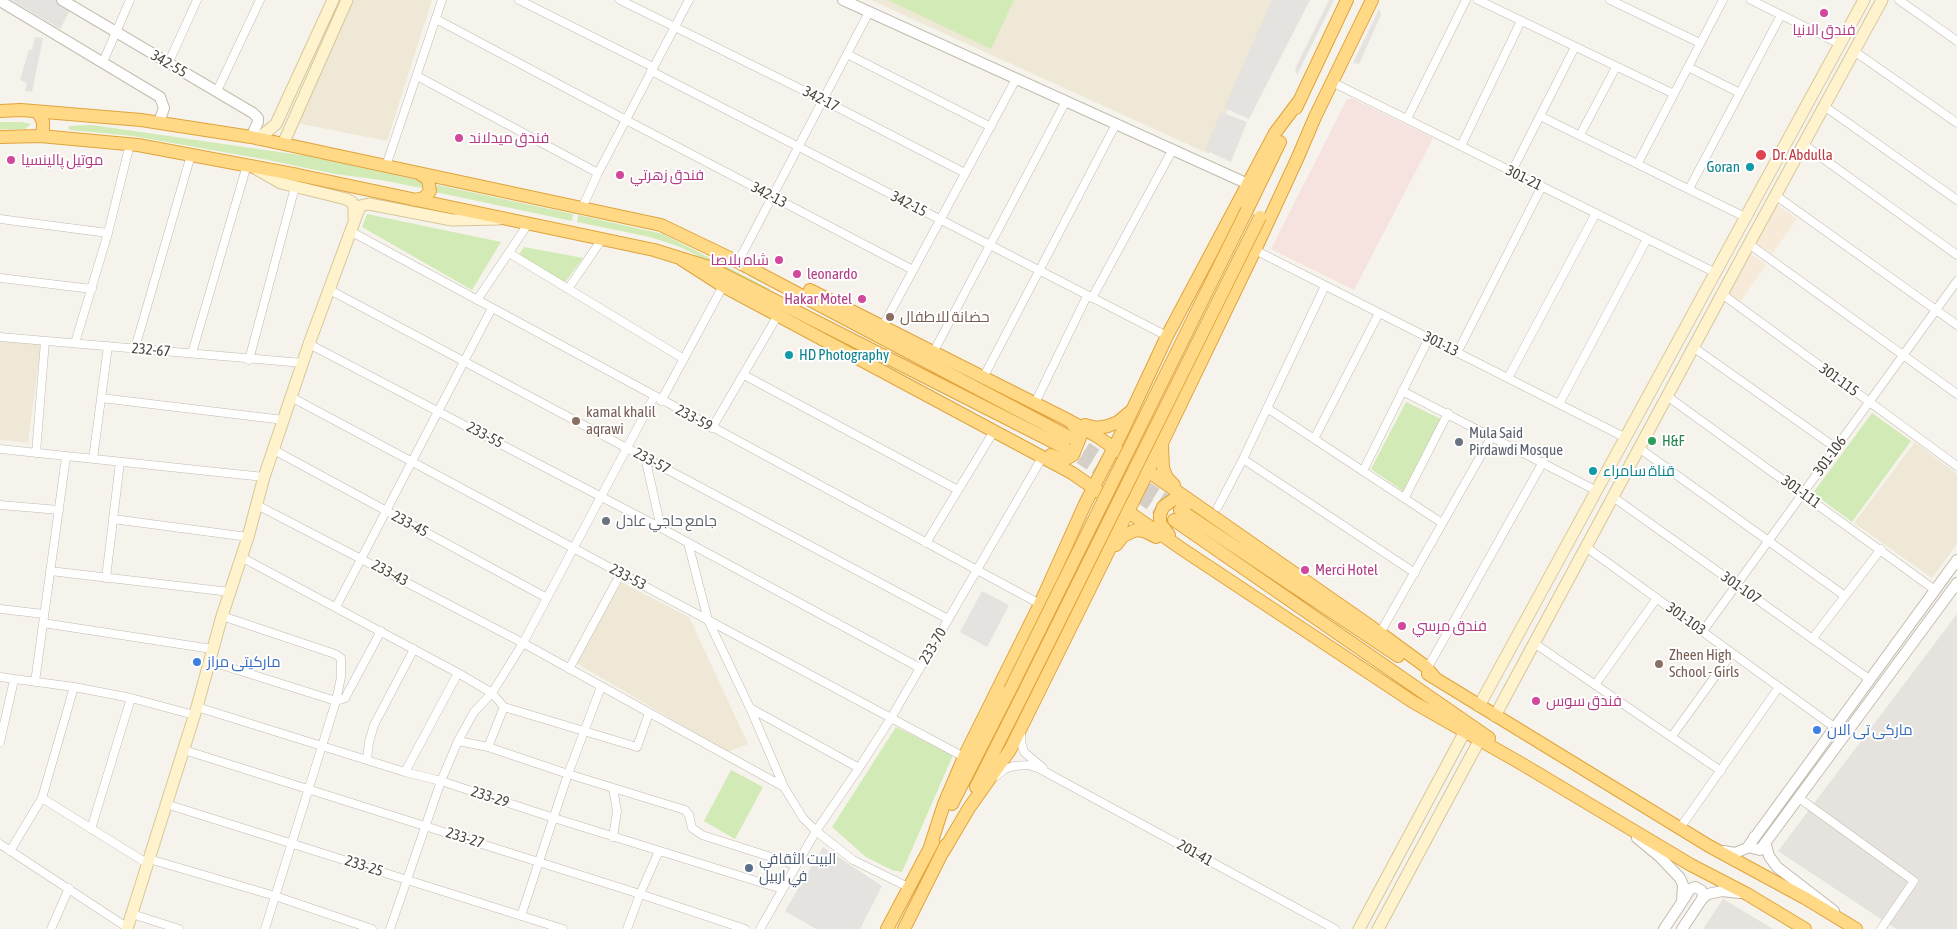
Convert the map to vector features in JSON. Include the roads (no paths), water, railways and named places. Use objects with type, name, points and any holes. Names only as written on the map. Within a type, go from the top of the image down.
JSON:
[{"type":"highway","points":[[887,929],[1010,690],[1247,210],[1347,0]]},
{"type":"highway","points":[[904,929],[1260,217],[1314,117],[1372,0]]},
{"type":"highway","points":[[930,847],[944,804],[964,757],[1040,604],[1085,504],[1115,453],[1122,432],[1167,336],[1275,133],[1299,101]]},
{"type":"highway","points":[[0,111],[38,112],[159,122],[255,138],[661,225],[738,262],[1068,443],[709,268],[654,250],[249,166],[130,144],[40,136],[0,137]]},
{"type":"highway","points":[[38,112],[43,122],[43,130],[40,136]]},
{"type":"highway","points":[[63,138],[60,126],[66,114]]},
{"type":"highway","points":[[942,852],[982,789],[1010,750],[1106,558],[1127,506],[1162,443],[1255,250],[1298,157],[1314,117]]},
{"type":"highway","points":[[414,200],[428,195],[431,187],[428,179],[418,172]]},
{"type":"highway","points":[[681,259],[723,286],[1072,473],[1086,478],[1127,506],[1145,523],[1413,702],[1464,733],[1522,764],[1691,865],[1747,894],[1805,929]]},
{"type":"highway","points":[[738,262],[777,274],[934,351],[1090,432],[1115,453],[1145,473],[1192,501],[1215,511],[1431,673],[1495,716],[1710,846],[1805,898],[1852,927]]},
{"type":"highway","points":[[1142,390],[1139,398],[1139,411],[1142,418],[1149,423],[1156,425],[1168,422],[1180,406]]},
{"type":"highway","points":[[1066,419],[1102,428],[1118,422],[1134,406]]},
{"type":"highway","points":[[998,433],[1061,460],[1068,460],[1080,442],[1081,434],[1078,429],[1054,413]]},
{"type":"highway","points":[[1162,443],[1162,462],[1165,474],[1192,501]]},
{"type":"highway","points":[[1115,453],[1127,506]]},
{"type":"highway","points":[[1072,473],[1083,483],[1086,491],[1085,504]]},
{"type":"highway","points":[[1097,486],[1145,473]]},
{"type":"highway","points":[[1186,551],[1162,527],[1159,519],[1162,507],[1171,500],[1182,499],[1215,511]]},
{"type":"highway","points":[[1431,673],[1405,660],[1177,515],[1522,764]]},
{"type":"highway","points":[[1106,558],[1122,536],[1136,530],[1186,551]]},
{"type":"highway","points":[[1066,546],[1073,538],[1083,535],[1094,538],[1099,543],[1103,556],[1094,580]]},
{"type":"main road","points":[[255,138],[276,124],[333,0]]},
{"type":"main road","points":[[283,144],[347,0]]},
{"type":"main road","points":[[1480,706],[1864,0]]},
{"type":"main road","points":[[1495,716],[1748,244],[1882,0]]},
{"type":"main road","points":[[1800,119],[1813,126]]},
{"type":"main road","points":[[249,166],[275,181],[352,202],[354,219]]},
{"type":"main road","points":[[128,929],[196,711],[212,649],[248,536],[264,477],[308,344],[360,206],[366,204],[452,220],[478,221],[501,218]]},
{"type":"main road","points":[[1499,671],[1514,680]]},
{"type":"main road","points":[[1359,929],[1464,733]]},
{"type":"main road","points":[[1378,929],[1479,741]]},
{"type":"main road","points":[[1428,799],[1438,801],[1444,807]]},
{"type":"street","name":"342-55","points":[[62,0],[256,115],[258,122],[255,138]]},
{"type":"street","points":[[103,62],[130,0]]},
{"type":"street","points":[[168,64],[197,0]]},
{"type":"street","points":[[217,91],[260,0]]},
{"type":"street","points":[[386,166],[442,0]]},
{"type":"street","name":"342-15","points":[[519,0],[798,147],[1167,336]]},
{"type":"street","name":"342-17","points":[[620,0],[823,100],[965,173]]},
{"type":"street","points":[[582,208],[598,173],[689,0]]},
{"type":"street","points":[[843,0],[1248,184]]},
{"type":"street","points":[[1407,119],[1466,0]]},
{"type":"street","points":[[1478,0],[1674,94]]},
{"type":"street","points":[[1610,0],[1700,43]]},
{"type":"street","points":[[1638,163],[1723,0]]},
{"type":"street","points":[[1751,0],[1840,44]]},
{"type":"street","points":[[1899,0],[1957,41]]},
{"type":"street","points":[[0,1],[160,97],[164,108],[159,122]]},
{"type":"street","points":[[738,262],[869,12]]},
{"type":"street","points":[[1689,188],[1781,15]]},
{"type":"street","name":"342-13","points":[[436,19],[913,270]]},
{"type":"street","points":[[1461,146],[1521,21]]},
{"type":"street","points":[[1512,172],[1575,47]]},
{"type":"street","points":[[1854,51],[1957,123]]},
{"type":"street","points":[[847,54],[990,127]]},
{"type":"street","points":[[1580,135],[1616,66]]},
{"type":"street","points":[[1688,66],[1740,93]]},
{"type":"street","points":[[417,76],[598,173]]},
{"type":"street","points":[[883,326],[1016,79]]},
{"type":"street","name":"301-21","points":[[1332,82],[1716,273]]},
{"type":"street","points":[[934,351],[1066,101]]},
{"type":"street","points":[[1824,106],[1957,200]]},
{"type":"street","points":[[1540,116],[1747,218]]},
{"type":"street","points":[[983,378],[1116,124]]},
{"type":"street","points":[[75,343],[108,233],[130,144]]},
{"type":"street","points":[[1803,144],[1957,255]]},
{"type":"street","points":[[1035,403],[1090,297],[1173,149]]},
{"type":"street","points":[[135,348],[191,155]]},
{"type":"street","points":[[192,354],[249,166]]},
{"type":"street","points":[[1457,353],[1542,186]]},
{"type":"street","points":[[249,360],[294,187]]},
{"type":"street","points":[[1775,195],[1957,325]]},
{"type":"street","points":[[1508,378],[1596,213]]},
{"type":"street","points":[[0,219],[108,233]]},
{"type":"street","points":[[477,300],[528,224]]},
{"type":"street","name":"233-59","points":[[350,231],[1040,604]]},
{"type":"street","points":[[568,289],[602,239]]},
{"type":"street","points":[[1560,404],[1647,239]]},
{"type":"street","points":[[1748,244],[1957,394]]},
{"type":"street","name":"301-13","points":[[1255,250],[1626,438]]},
{"type":"street","points":[[509,253],[684,359]]},
{"type":"street","points":[[0,278],[92,289]]},
{"type":"street","name":"301-106","points":[[1703,632],[1957,281]]},
{"type":"street","points":[[390,929],[441,781],[458,741],[474,712],[492,693],[522,643],[627,448],[684,359],[723,286]]},
{"type":"street","points":[[1215,511],[1243,459],[1325,286]]},
{"type":"street","name":"233-57","points":[[328,289],[948,620]]},
{"type":"street","name":"301-115","points":[[1722,294],[1957,466]]},
{"type":"street","points":[[336,607],[437,410],[492,308]]},
{"type":"street","points":[[1314,439],[1379,313]]},
{"type":"street","points":[[712,428],[778,315]]},
{"type":"street","name":"232-67","points":[[0,337],[249,360],[303,363]]},
{"type":"street","points":[[1363,471],[1429,338]]},
{"type":"street","points":[[36,453],[45,341]]},
{"type":"street","name":"233-55","points":[[308,344],[661,528],[920,668]]},
{"type":"street","points":[[93,459],[108,346]]},
{"type":"street","points":[[1693,347],[1836,448]]},
{"type":"street","points":[[744,375],[958,490]]},
{"type":"street","points":[[1402,391],[1597,491]]},
{"type":"street","name":"301-111","points":[[1667,396],[1881,549],[1935,590]]},
{"type":"street","name":"233-53","points":[[291,397],[964,757]]},
{"type":"street","points":[[101,398],[284,420]]},
{"type":"street","points":[[1267,408],[1442,523]]},
{"type":"street","points":[[1405,497],[1448,414]]},
{"type":"street","points":[[926,543],[958,490],[998,433]]},
{"type":"street","points":[[1380,633],[1492,436]]},
{"type":"street","points":[[1639,448],[1844,596]]},
{"type":"street","points":[[0,450],[264,477]]},
{"type":"street","name":"233-45","points":[[274,450],[547,598]]},
{"type":"street","points":[[35,682],[66,456]]},
{"type":"street","name":"233-70","points":[[760,929],[816,831],[860,768],[891,718],[1043,456]]},
{"type":"street","points":[[645,457],[661,528]]},
{"type":"street","points":[[1243,459],[1415,573]]},
{"type":"street","points":[[106,578],[120,462]]},
{"type":"street","points":[[1431,673],[1543,462]]},
{"type":"street","name":"301-107","points":[[1613,497],[1869,679]]},
{"type":"street","points":[[0,505],[59,510]]},
{"type":"street","name":"233-43","points":[[257,505],[522,643],[784,787]]},
{"type":"street","points":[[113,520],[248,536]]},
{"type":"street","points":[[688,543],[708,620],[750,708],[784,787],[803,818],[816,831],[853,860],[908,887]]},
{"type":"street","name":"301-103","points":[[1586,547],[1834,727]]},
{"type":"street","points":[[1813,638],[1881,549]]},
{"type":"street","points":[[241,557],[458,673],[492,693],[504,707],[636,747],[649,713]]},
{"type":"street","points":[[1710,846],[1731,852],[1745,850],[1957,560]]},
{"type":"street","points":[[50,571],[230,592]]},
{"type":"street","points":[[569,669],[621,573]]},
{"type":"street","points":[[1755,837],[1751,844],[1754,850],[1760,850],[1766,845],[1957,583]]},
{"type":"street","points":[[1595,685],[1657,598]]},
{"type":"street","points":[[0,609],[44,614]]},
{"type":"street","points":[[222,616],[335,654],[341,658],[336,701],[265,929]]},
{"type":"street","points":[[43,623],[212,649]]},
{"type":"street","points":[[209,661],[336,701],[345,698],[381,631]]},
{"type":"street","points":[[1534,643],[1721,771]]},
{"type":"street","points":[[367,760],[369,742],[374,725],[414,649]]},
{"type":"street","points":[[1672,736],[1732,653]]},
{"type":"street","points":[[405,772],[458,673]]},
{"type":"street","name":"233-29","points":[[0,677],[74,687],[196,711],[441,781],[782,889]]},
{"type":"street","points":[[0,742],[14,680]]},
{"type":"street","points":[[10,851],[42,798],[74,687]]},
{"type":"street","points":[[521,916],[568,774],[601,687]]},
{"type":"street","points":[[1680,828],[1779,687]]},
{"type":"street","points":[[91,829],[131,698]]},
{"type":"street","points":[[488,748],[504,707]]},
{"type":"street","points":[[750,708],[860,768]]},
{"type":"street","name":"201-41","points":[[1024,720],[1021,738],[1023,749],[1032,759],[1054,776]]},
{"type":"street","points":[[458,741],[488,748],[685,810],[689,815],[692,828],[702,835],[796,865]]},
{"type":"street","name":"233-27","points":[[184,750],[745,929]]},
{"type":"street","name":"201-41","points":[[982,789],[999,773],[1014,766],[1029,765],[1054,776],[1335,929]]},
{"type":"street","points":[[613,788],[617,810],[613,837]]},
{"type":"street","points":[[42,798],[148,862],[275,896],[372,929]]},
{"type":"street","points":[[1799,798],[1914,881],[1881,929]]},
{"type":"street","name":"233-25","points":[[166,804],[563,929]]},
{"type":"street","points":[[1616,821],[1660,857],[1680,878],[1684,890],[1682,902]]},
{"type":"street","points":[[1766,845],[1769,856],[1778,867],[1818,897],[1852,927]]},
{"type":"street","points":[[1,847],[68,888],[128,929]]},
{"type":"street","points":[[627,929],[659,851]]},
{"type":"street","points":[[1664,929],[1690,889],[1695,887],[1701,890],[1702,899]]},
{"type":"street","points":[[51,929],[68,888]]},
{"type":"street","points":[[1682,929],[1702,899],[1708,894],[1722,891],[1747,894]]},
{"type":"street","points":[[132,914],[179,929]]},
{"type":"tunnel","points":[[1071,438],[1178,508]]},
{"type":"tunnel","points":[[1065,448],[1174,520]]},
{"type":"place","name":"فندق الانيا","points":[[1824,13]]},
{"type":"place","name":"فندق ميدلاند","points":[[459,138]]},
{"type":"place","name":"Dr. Abdulla","points":[[1761,155]]},
{"type":"place","name":"موتيل پالينسيا","points":[[11,160]]},
{"type":"place","name":"Goran","points":[[1750,167]]},
{"type":"place","name":"فندق زهرتي","points":[[620,175]]},
{"type":"place","name":"شاه بلاصا","points":[[779,260]]},
{"type":"place","name":"leonardo","points":[[797,274]]},
{"type":"place","name":"Hakar Motel","points":[[862,299]]},
{"type":"place","name":"حضانة للاطفال","points":[[890,317]]},
{"type":"place","name":"HD Photography","points":[[789,355]]},
{"type":"place","name":"kamal khalil aqrawi","points":[[576,421]]},
{"type":"place","name":"H&F","points":[[1652,441]]},
{"type":"place","name":"Mula Said Pirdawdi Mosque","points":[[1459,442]]},
{"type":"place","name":"قناة سامراء","points":[[1593,471]]},
{"type":"place","name":"جامع حاجي عادل","points":[[606,521]]},
{"type":"place","name":"Merci Hotel","points":[[1305,570]]},
{"type":"place","name":"فندق مرسي","points":[[1402,626]]},
{"type":"place","name":"مارکیتی مراز","points":[[197,662]]},
{"type":"place","name":"Zheen High School - Girls","points":[[1659,664]]},
{"type":"place","name":"فندق سوس","points":[[1536,701]]},
{"type":"place","name":"مارکی تی الان","points":[[1817,730]]},
{"type":"place","name":"البيت الثقافي في اربيل","points":[[749,868]]}]
